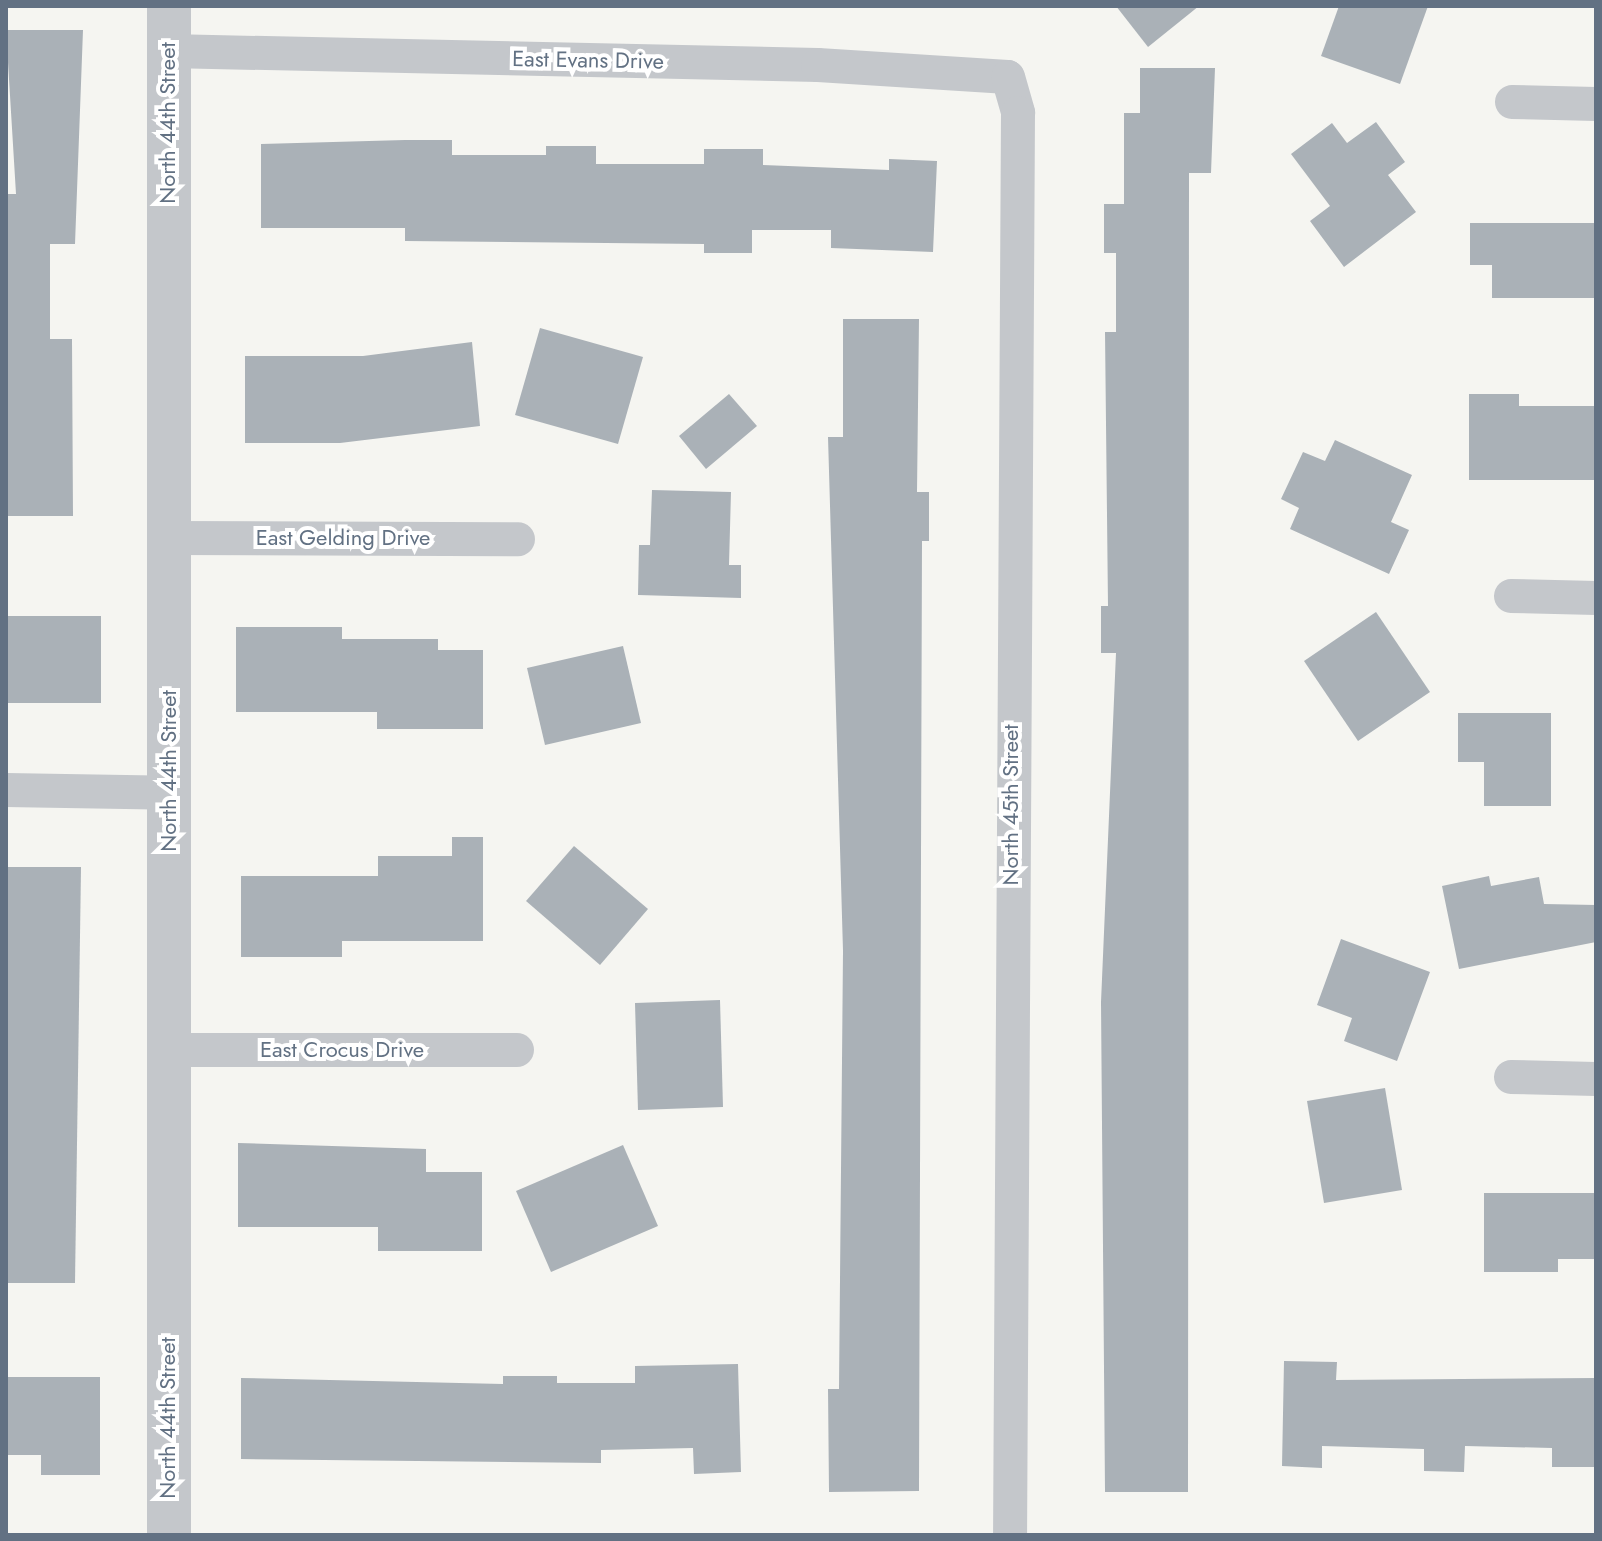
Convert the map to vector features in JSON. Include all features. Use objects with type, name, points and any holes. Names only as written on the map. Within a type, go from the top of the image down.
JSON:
[{"type":"street","name":"North 44th Street","points":[[169,6],[169,1535]]},
{"type":"street","name":"East Evans Drive","points":[[168,51],[818,65],[1008,77]]},
{"type":"street","name":"North 45th Street","points":[[1008,77],[1018,113],[1010,1535]]},
{"type":"street","points":[[1512,102],[1596,104]]},
{"type":"street","name":"East Gelding Drive","points":[[169,538],[518,539]]},
{"type":"street","points":[[1511,596],[1596,598]]},
{"type":"street","points":[[6,790],[170,793]]},
{"type":"street","name":"East Crocus Drive","points":[[167,1050],[517,1050]]},
{"type":"street","points":[[1511,1077],[1596,1079]]},
{"type":"building","points":[[1116,6],[1199,6],[1148,47]]},
{"type":"building","points":[[1339,6],[1428,6],[1400,84],[1321,56]]},
{"type":"building","points":[[6,30],[83,30],[75,244],[50,244],[50,339],[72,339],[73,516],[6,516],[6,194],[16,194]]},
{"type":"building","points":[[1140,68],[1215,68],[1211,173],[1189,173],[1188,1492],[1105,1492],[1101,1002],[1116,653],[1101,653],[1101,606],[1108,606],[1105,332],[1116,332],[1116,253],[1104,253],[1104,204],[1124,204],[1124,113],[1140,113]]},
{"type":"building","points":[[1376,122],[1405,162],[1388,175],[1416,212],[1344,267],[1310,221],[1330,206],[1291,154],[1332,123],[1347,143]]},
{"type":"building","points":[[452,140],[452,155],[546,155],[546,146],[596,146],[596,164],[704,164],[704,149],[763,149],[763,165],[889,170],[889,159],[937,161],[933,252],[831,248],[831,230],[752,230],[752,253],[704,253],[704,244],[405,241],[405,228],[261,228],[261,144]]},
{"type":"building","points":[[1470,223],[1596,223],[1596,298],[1492,298],[1492,265],[1470,265]]},
{"type":"building","points":[[843,319],[919,319],[917,492],[929,492],[929,541],[922,541],[919,1491],[829,1492],[828,1389],[839,1389],[843,951],[828,437],[843,437]]},
{"type":"building","points":[[540,328],[643,357],[618,444],[515,415]]},
{"type":"building","points":[[472,342],[480,426],[340,443],[245,443],[245,356],[363,356]]},
{"type":"building","points":[[729,394],[757,426],[706,469],[679,436]]},
{"type":"building","points":[[1469,394],[1519,394],[1519,406],[1596,406],[1596,480],[1469,480]]},
{"type":"building","points":[[1335,440],[1412,475],[1391,522],[1409,530],[1389,574],[1290,529],[1299,508],[1281,499],[1303,452],[1325,461]]},
{"type":"building","points":[[652,490],[731,492],[729,565],[741,565],[741,598],[638,595],[639,545],[650,545]]},
{"type":"building","points":[[1376,612],[1430,692],[1358,741],[1304,661]]},
{"type":"building","points":[[6,616],[101,616],[101,703],[6,703]]},
{"type":"building","points":[[236,627],[342,627],[342,639],[438,639],[438,650],[483,650],[483,729],[377,729],[377,712],[236,712]]},
{"type":"building","points":[[623,646],[641,723],[545,745],[527,668]]},
{"type":"building","points":[[1458,713],[1551,713],[1551,806],[1484,806],[1484,762],[1458,762]]},
{"type":"building","points":[[452,837],[483,837],[483,941],[342,941],[342,957],[241,957],[241,876],[378,876],[378,856],[452,856]]},
{"type":"building","points":[[574,846],[648,909],[600,965],[526,901]]},
{"type":"building","points":[[6,867],[81,867],[75,1283],[6,1283]]},
{"type":"building","points":[[1489,876],[1491,886],[1539,877],[1544,904],[1596,905],[1596,942],[1459,969],[1442,886]]},
{"type":"building","points":[[1341,939],[1430,972],[1397,1061],[1344,1041],[1352,1018],[1317,1005]]},
{"type":"building","points":[[720,1000],[723,1107],[638,1110],[635,1003]]},
{"type":"building","points":[[1385,1088],[1402,1190],[1324,1203],[1307,1101]]},
{"type":"building","points":[[238,1143],[426,1149],[426,1172],[482,1172],[482,1251],[378,1251],[378,1227],[238,1227]]},
{"type":"building","points":[[623,1145],[658,1226],[551,1272],[516,1191]]},
{"type":"building","points":[[1484,1193],[1596,1193],[1596,1259],[1558,1259],[1558,1272],[1484,1272]]},
{"type":"building","points":[[1284,1361],[1337,1362],[1336,1380],[1596,1378],[1596,1467],[1552,1467],[1552,1448],[1465,1446],[1464,1472],[1424,1471],[1424,1449],[1322,1446],[1322,1468],[1282,1466]]},
{"type":"building","points":[[738,1364],[741,1472],[694,1474],[693,1448],[601,1450],[601,1463],[241,1459],[241,1378],[503,1384],[503,1376],[557,1376],[557,1383],[635,1383],[635,1366]]},
{"type":"building","points":[[6,1377],[100,1377],[100,1475],[41,1475],[41,1455],[6,1455]]}]
